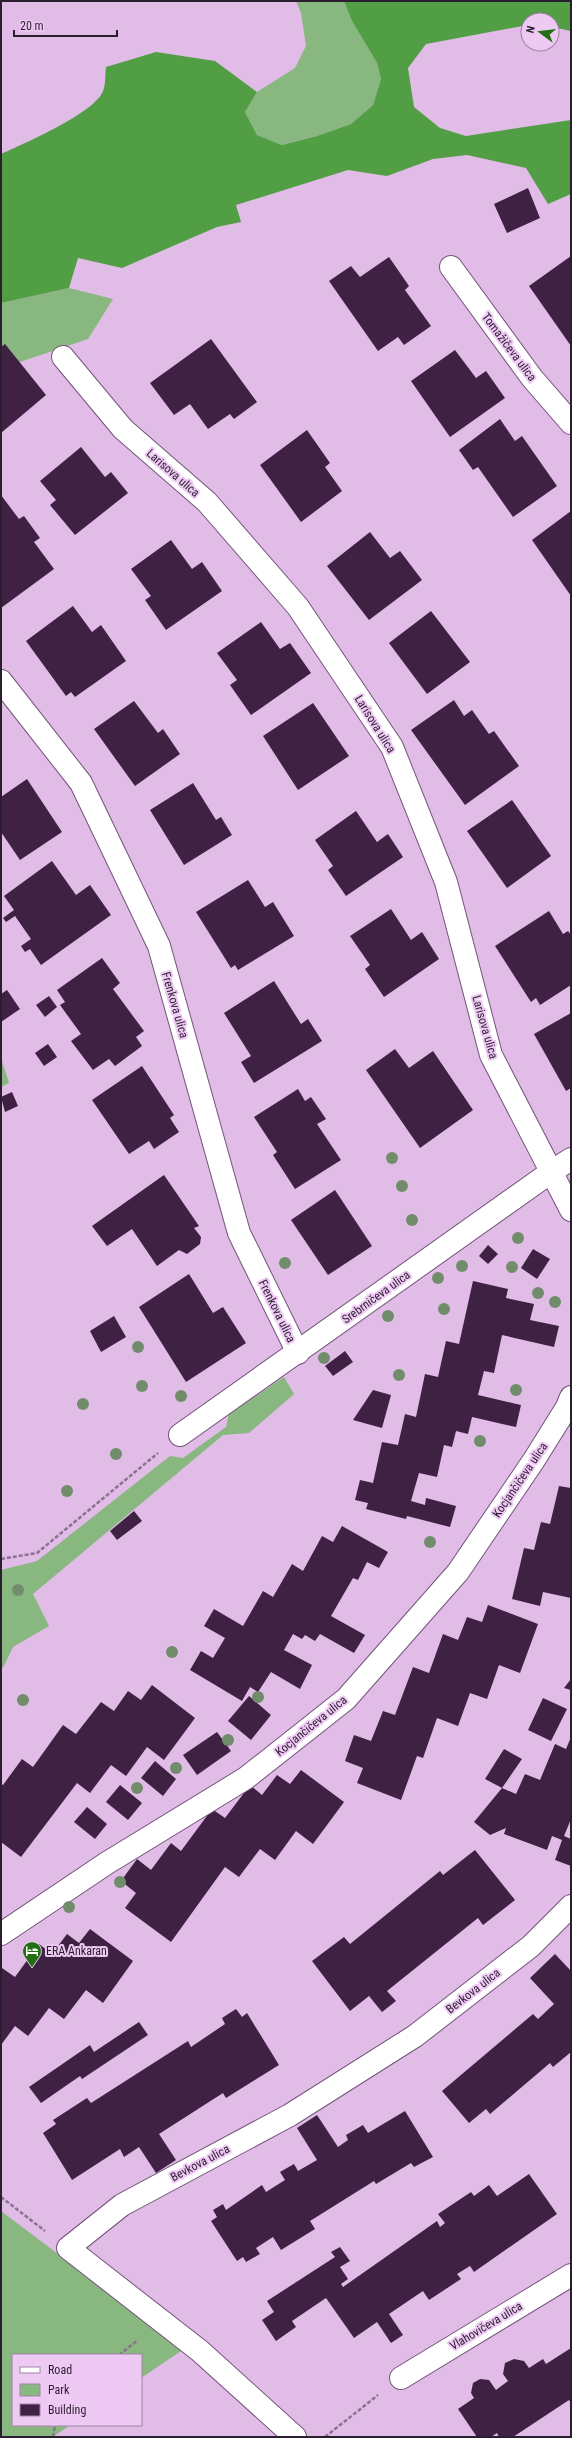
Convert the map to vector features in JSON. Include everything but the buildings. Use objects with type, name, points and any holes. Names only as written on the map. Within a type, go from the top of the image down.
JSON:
[{"type":"street","name":"Tomažičeva ulica","points":[[451,267],[532,378],[571,423]]},
{"type":"street","name":"Larisova ulica","points":[[63,357],[123,429],[207,502],[298,607],[392,747],[446,882],[491,1055],[551,1172]]},
{"type":"street","name":"Frenkova ulica","points":[[1,681],[81,783],[159,946],[239,1233],[298,1353]]},
{"type":"street","name":"Srebrničeva ulica","points":[[180,1435],[571,1159]]},
{"type":"street","points":[[551,1172],[571,1210]]},
{"type":"street","name":"Kocjančičeva ulica","points":[[1,1934],[107,1863],[246,1778],[346,1699],[458,1572],[534,1460],[567,1407],[571,1397]]},
{"type":"street","name":"Bevkova ulica","points":[[68,2248],[122,2205],[290,2115],[415,2036],[531,1946],[571,1906]]},
{"type":"street","points":[[68,2248],[200,2351],[295,2437]]},
{"type":"street","name":"Vlahovičeva ulica","points":[[401,2378],[571,2275]]},
{"type":"path","points":[[1,1559],[37,1553],[180,1435]]},
{"type":"path","points":[[1,2197],[68,2248]]},
{"type":"path","points":[[325,2437],[401,2378]]},
{"type":"path","points":[[53,2437],[55,2426]]},
{"type":"green space","points":[[296,1],[344,1],[352,21],[377,63],[381,79],[373,105],[351,124],[317,136],[282,145],[257,135],[245,112],[257,92],[295,68],[306,46],[301,13]]},
{"type":"green space","points":[[344,1],[571,1],[571,31],[560,29],[560,12],[520,12],[520,26],[426,44],[408,68],[414,107],[440,128],[466,136],[571,120],[571,194],[548,204],[526,168],[467,155],[433,159],[387,176],[348,170],[236,205],[241,222],[217,227],[122,268],[78,258],[69,288],[1,303],[1,154],[57,127],[87,109],[97,100],[103,91],[106,67],[156,52],[215,61],[257,92],[245,112],[257,135],[282,145],[317,136],[351,124],[373,105],[381,79],[377,63],[352,21]]},
{"type":"green space","points":[[69,288],[113,299],[88,339],[17,363],[1,350],[1,303]]},
{"type":"green space","points":[[1,1058],[9,1083],[1,1087]]},
{"type":"green space","points":[[284,1377],[294,1394],[249,1433],[223,1435],[33,1594],[49,1626],[13,1647],[3,1668],[1,1666],[1,1570],[37,1561],[170,1456],[183,1458],[226,1427],[229,1414]]},
{"type":"green space","points":[[1,2211],[184,2349],[142,2377],[142,2354],[12,2354],[12,2426],[69,2426],[53,2437],[1,2437]]},
{"type":"place","name":"ERA Ankaran","points":[[32,1968]]}]
